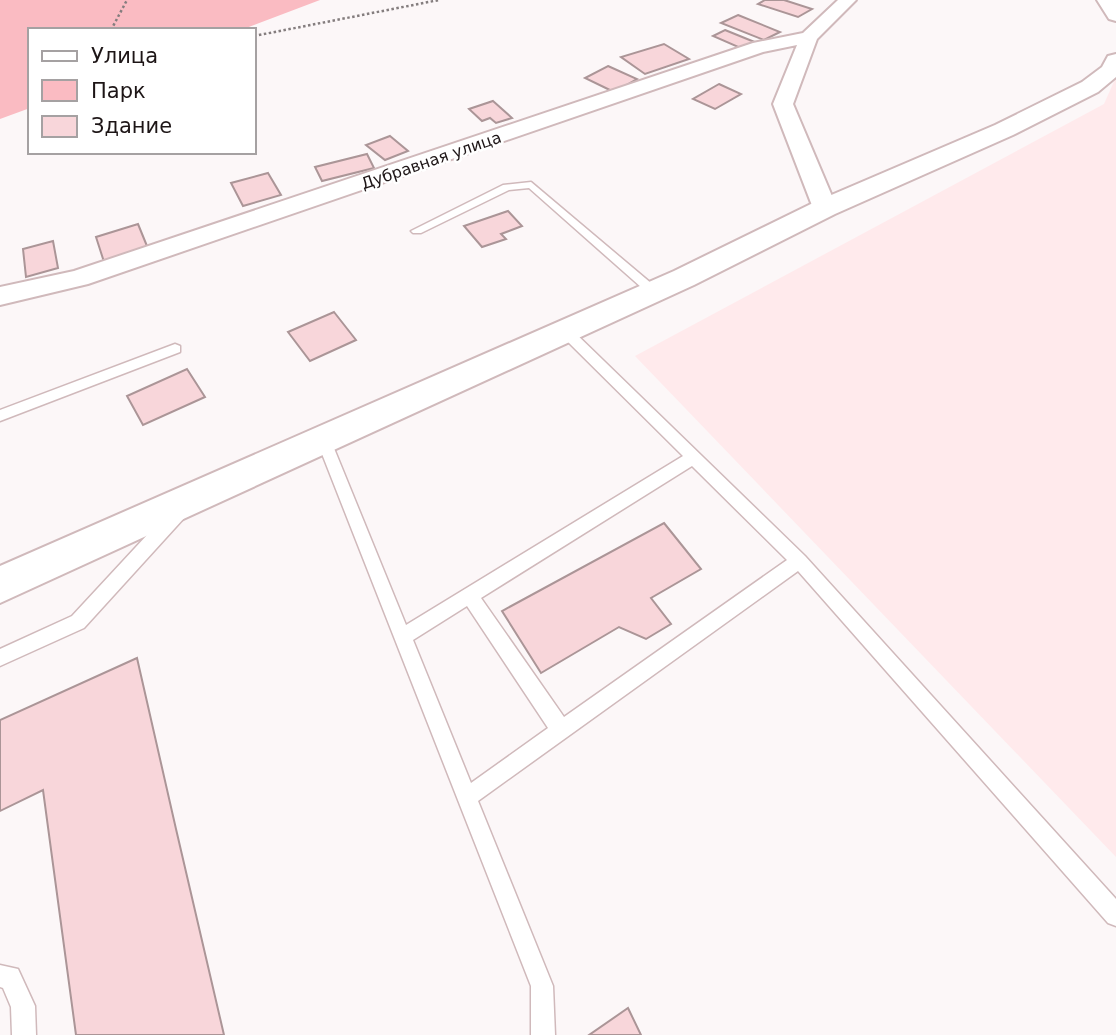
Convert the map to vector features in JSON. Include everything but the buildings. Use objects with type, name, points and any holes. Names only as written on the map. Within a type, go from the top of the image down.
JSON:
[{"type":"main road","points":[[1107,0],[1116,15]]},
{"type":"main road","points":[[0,586],[654,292],[825,208],[1062,103],[1090,87],[1116,61]]},
{"type":"street","points":[[825,208],[783,104],[809,37],[848,0]]},
{"type":"street","name":"Дубравная улица","points":[[0,296],[79,278],[759,47],[809,37]]},
{"type":"lane","points":[[417,232],[507,187],[531,185],[654,292]]},
{"type":"lane","points":[[566,332],[799,561],[1116,915]]},
{"type":"lane","points":[[0,416],[175,349]]},
{"type":"lane","points":[[324,441],[542,986],[543,1035]]},
{"type":"lane","points":[[401,638],[694,457]]},
{"type":"lane","points":[[0,658],[78,622],[186,503]]},
{"type":"lane","points":[[466,798],[799,561]]},
{"type":"lane","points":[[470,596],[561,730]]},
{"type":"lane","points":[[0,976],[10,976],[23,1006],[24,1035]]},
{"type":"path","points":[[112,28],[127,0]]},
{"type":"path","points":[[256,36],[439,0]]},
{"type":"shaded area","points":[[1116,77],[1116,857],[635,356],[1104,104]]},
{"type":"green space","points":[[0,0],[320,0],[246,28],[28,28],[28,109],[0,119]]}]
